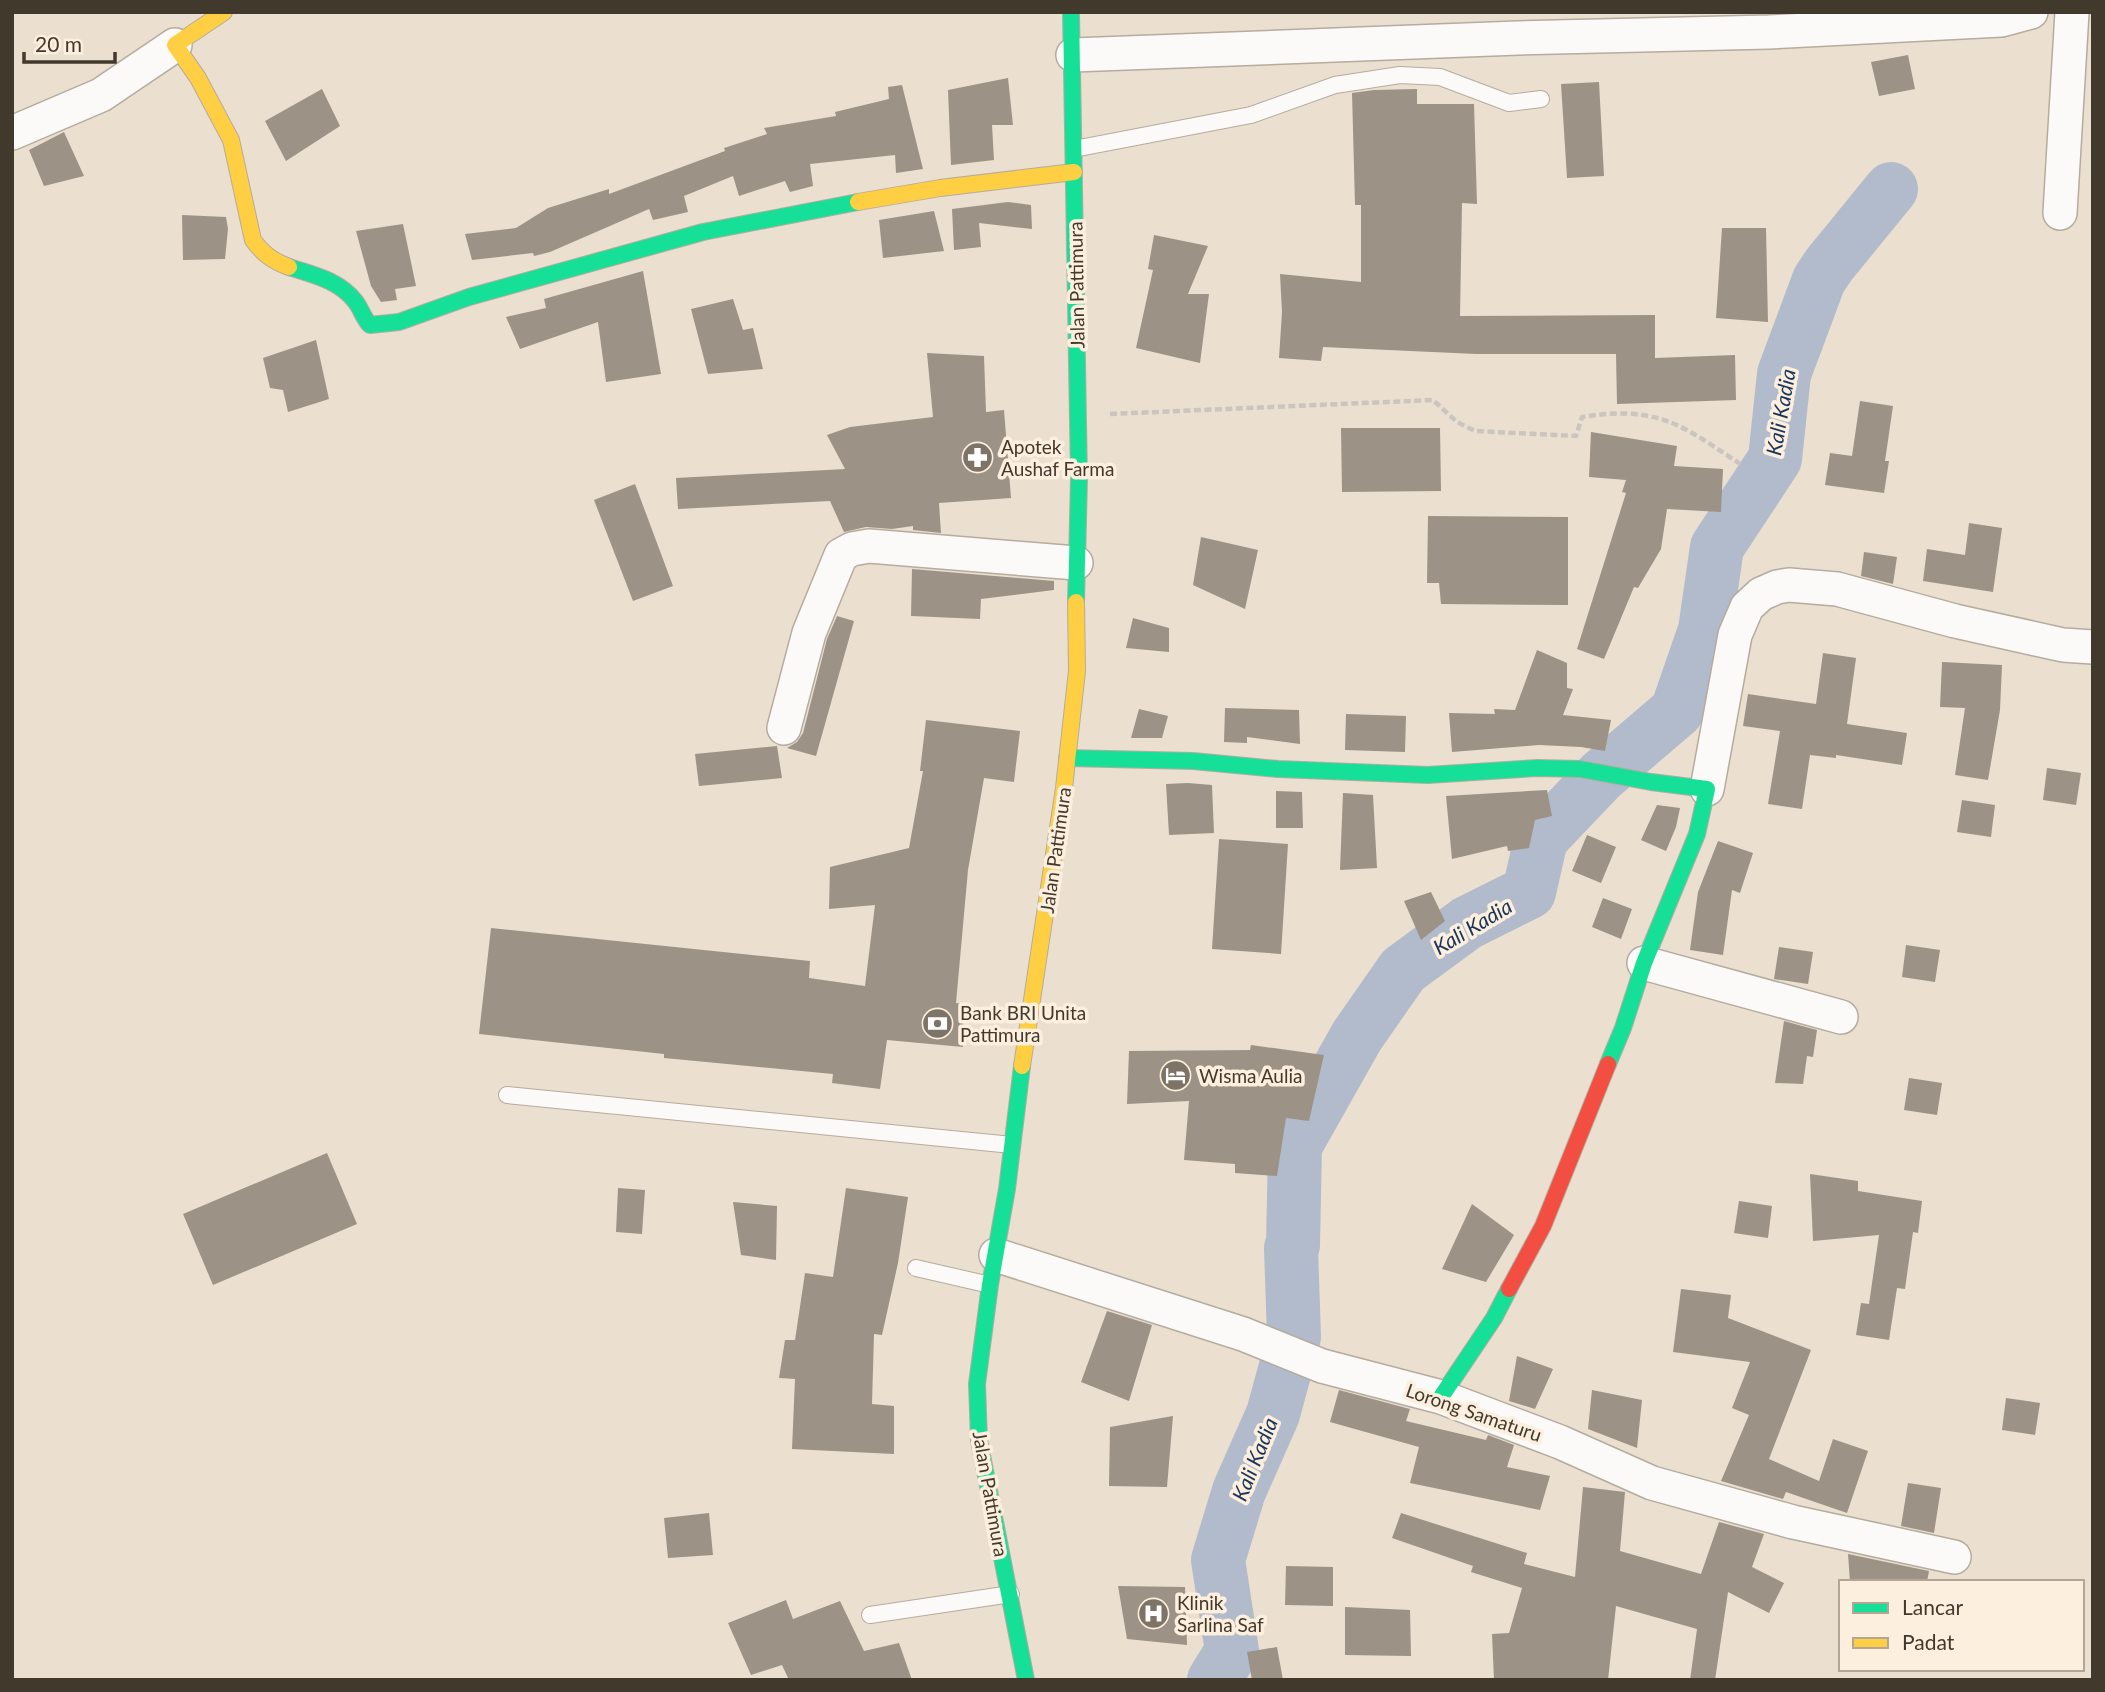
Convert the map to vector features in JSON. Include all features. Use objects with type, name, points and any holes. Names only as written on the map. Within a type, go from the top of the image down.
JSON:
[{"type":"main road","points":[[223,12],[175,45],[198,78],[231,140],[253,240],[258,250],[269,260],[318,276],[344,290],[355,300],[370,325],[399,323],[469,297],[536,281],[703,232],[940,188],[1074,172]]},
{"type":"main road","name":"Jalan Pattimura","points":[[1026,1680],[979,1440],[977,1384],[1051,881],[1077,670],[1076,563],[1079,479],[1072,12]]},
{"type":"main road","points":[[1067,758],[1193,761],[1278,769],[1429,775],[1537,768],[1580,769],[1697,787],[1698,834],[1644,963],[1623,1028],[1543,1226],[1494,1318],[1441,1397]]},
{"type":"street","points":[[1073,55],[1518,38],[1769,32],[2001,20],[2031,12]]},
{"type":"street","points":[[2060,213],[2072,12]]},
{"type":"street","points":[[12,133],[101,95],[175,45]]},
{"type":"street","points":[[784,728],[809,634],[841,555],[852,549],[869,546],[1076,563]]},
{"type":"street","points":[[1697,787],[1735,635],[1747,607],[1761,594],[1777,587],[1789,585],[1837,589],[1955,621],[2063,645],[2093,647]]},
{"type":"street","points":[[1644,963],[1841,1017]]},
{"type":"street","name":"Lorong Samaturu","points":[[993,1270],[1243,1334],[1322,1366],[1441,1397],[1560,1442],[1652,1483],[1793,1522],[1954,1557]]},
{"type":"lane","points":[[1074,149],[1251,115],[1335,85],[1401,75],[1440,77],[1509,103],[1541,99]]},
{"type":"lane","points":[[507,1096],[1012,1144]]},
{"type":"lane","points":[[916,1268],[993,1270]]},
{"type":"lane","points":[[870,1615],[1011,1594]]},
{"type":"path","points":[[1077,413],[1108,414],[1433,400],[1457,422],[1475,431],[1576,436],[1581,416],[1610,412],[1630,413],[1672,423],[1742,465]]},
{"type":"building","points":[[1908,55],[1915,89],[1879,96],[1871,62]]},
{"type":"building","points":[[1008,78],[1013,125],[992,125],[994,160],[951,165],[948,90]]},
{"type":"building","points":[[1599,82],[1604,176],[1567,178],[1561,84]]},
{"type":"building","points":[[902,85],[923,169],[896,173],[895,155],[810,164],[813,186],[790,192],[785,181],[739,196],[733,176],[684,196],[688,212],[653,220],[649,209],[550,252],[534,256],[533,253],[472,260],[465,234],[516,228],[548,208],[609,189],[609,194],[725,151],[724,148],[767,134],[764,128],[836,116],[835,112],[889,99],[888,87]]},
{"type":"building","points":[[322,89],[340,126],[286,161],[265,121]]},
{"type":"building","points":[[1417,89],[1417,104],[1474,104],[1477,204],[1462,203],[1460,316],[1655,315],[1655,358],[1735,355],[1736,400],[1617,404],[1616,354],[1476,354],[1323,347],[1321,361],[1279,358],[1282,312],[1280,274],[1361,282],[1361,205],[1355,205],[1352,93]]},
{"type":"building","points":[[64,132],[84,176],[44,186],[29,150]]},
{"type":"building","points":[[1008,202],[1031,205],[1032,229],[979,223],[981,247],[954,250],[952,209]]},
{"type":"building","points":[[934,211],[944,251],[883,258],[879,220]]},
{"type":"building","points":[[182,215],[226,217],[228,229],[225,259],[183,260]]},
{"type":"building","points":[[403,224],[416,286],[395,289],[397,300],[381,302],[371,286],[356,231]]},
{"type":"building","points":[[1722,228],[1766,228],[1768,322],[1716,318]]},
{"type":"building","points":[[1154,235],[1208,246],[1188,294],[1209,294],[1200,363],[1136,348],[1153,270],[1148,269]]},
{"type":"building","points":[[643,271],[661,374],[606,382],[598,322],[520,349],[506,317],[546,308],[544,299]]},
{"type":"building","points":[[733,299],[743,330],[753,328],[763,369],[708,374],[691,309]]},
{"type":"building","points":[[316,340],[329,399],[288,412],[283,390],[270,388],[263,358]]},
{"type":"building","points":[[927,353],[984,356],[986,412],[1004,410],[1011,498],[939,503],[941,533],[913,530],[913,526],[892,529],[866,527],[844,532],[830,501],[678,509],[676,478],[845,469],[827,435],[850,427],[933,417]]},
{"type":"building","points":[[1860,401],[1893,406],[1885,461],[1889,461],[1884,493],[1825,485],[1830,453],[1852,456]]},
{"type":"building","points":[[1341,428],[1440,428],[1441,491],[1342,492]]},
{"type":"building","points":[[1591,432],[1677,446],[1674,466],[1723,469],[1721,512],[1667,509],[1661,549],[1638,588],[1634,587],[1604,659],[1577,649],[1626,493],[1622,492],[1626,480],[1589,477]]},
{"type":"building","points":[[635,484],[673,586],[633,601],[594,500]]},
{"type":"building","points":[[1428,516],[1568,517],[1568,605],[1441,604],[1439,583],[1427,583]]},
{"type":"building","points":[[1969,523],[2002,528],[1993,592],[1923,581],[1927,549],[1965,555]]},
{"type":"building","points":[[1201,537],[1258,550],[1245,609],[1193,585]]},
{"type":"building","points":[[1864,552],[1897,557],[1893,584],[1861,576]]},
{"type":"building","points":[[912,569],[1054,581],[1054,590],[981,599],[980,619],[911,616]]},
{"type":"building","points":[[837,616],[854,621],[816,756],[787,748],[797,742],[803,733],[827,639]]},
{"type":"building","points":[[1133,618],[1169,628],[1169,652],[1126,648]]},
{"type":"building","points":[[1537,650],[1567,663],[1567,688],[1573,689],[1563,715],[1611,720],[1605,751],[1539,745],[1452,752],[1449,713],[1495,714],[1494,709],[1515,710]]},
{"type":"building","points":[[1823,653],[1856,658],[1847,724],[1907,733],[1902,765],[1836,755],[1836,758],[1810,755],[1802,809],[1768,804],[1780,731],[1743,726],[1748,694],[1816,704]]},
{"type":"building","points":[[1942,662],[2002,665],[2000,710],[1988,780],[1955,775],[1965,708],[1940,707]]},
{"type":"building","points":[[1225,708],[1299,710],[1300,744],[1247,737],[1247,743],[1224,742]]},
{"type":"building","points":[[1139,709],[1168,716],[1162,738],[1131,738]]},
{"type":"building","points":[[1346,714],[1406,716],[1405,752],[1345,750]]},
{"type":"building","points":[[926,720],[1020,731],[1014,782],[984,778],[968,870],[956,1003],[964,1004],[963,1047],[887,1040],[880,1089],[832,1083],[833,1074],[664,1058],[664,1054],[479,1034],[491,928],[810,961],[809,978],[865,986],[875,905],[829,909],[830,867],[909,848],[923,771],[920,771]]},
{"type":"building","points":[[777,746],[782,778],[699,786],[695,754]]},
{"type":"building","points":[[2047,768],[2081,773],[2076,805],[2043,800]]},
{"type":"building","points":[[1166,784],[1212,785],[1214,833],[1169,835]]},
{"type":"building","points":[[1547,790],[1552,816],[1535,820],[1529,848],[1508,851],[1507,846],[1452,859],[1446,796]]},
{"type":"building","points":[[1276,791],[1302,792],[1303,828],[1276,828]]},
{"type":"building","points":[[1343,793],[1373,795],[1377,868],[1340,870]]},
{"type":"building","points":[[1962,800],[1995,805],[1991,837],[1957,832]]},
{"type":"building","points":[[1657,805],[1680,808],[1666,851],[1641,840]]},
{"type":"building","points":[[1587,835],[1616,847],[1601,883],[1572,871]]},
{"type":"building","points":[[1219,839],[1288,844],[1281,954],[1212,949]]},
{"type":"building","points":[[1718,841],[1753,853],[1740,893],[1732,890],[1723,955],[1690,950],[1698,892]]},
{"type":"building","points":[[1431,892],[1445,921],[1421,940],[1404,901]]},
{"type":"building","points":[[1603,898],[1632,909],[1621,939],[1592,927]]},
{"type":"building","points":[[1906,945],[1940,950],[1935,982],[1902,977]]},
{"type":"building","points":[[1779,947],[1813,952],[1808,984],[1774,979]]},
{"type":"building","points":[[1784,1021],[1817,1030],[1813,1057],[1807,1056],[1803,1084],[1775,1083]]},
{"type":"building","points":[[1251,1045],[1324,1055],[1309,1121],[1286,1118],[1277,1176],[1235,1173],[1235,1164],[1184,1160],[1189,1101],[1127,1104],[1129,1051],[1250,1050]]},
{"type":"building","points":[[1909,1078],[1942,1083],[1937,1115],[1904,1110]]},
{"type":"building","points":[[327,1153],[357,1224],[213,1285],[183,1214]]},
{"type":"building","points":[[1810,1174],[1858,1181],[1858,1191],[1922,1201],[1918,1233],[1913,1232],[1905,1289],[1897,1288],[1889,1340],[1856,1335],[1861,1303],[1869,1304],[1879,1235],[1813,1241]]},
{"type":"building","points":[[618,1188],[645,1190],[642,1234],[616,1232]]},
{"type":"building","points":[[846,1188],[908,1197],[898,1263],[882,1335],[874,1334],[872,1404],[894,1406],[894,1454],[792,1449],[795,1379],[779,1378],[785,1340],[795,1340],[805,1273],[833,1277]]},
{"type":"building","points":[[1739,1201],[1772,1206],[1768,1238],[1734,1233]]},
{"type":"building","points":[[733,1202],[777,1206],[776,1260],[741,1255]]},
{"type":"building","points":[[1472,1204],[1514,1235],[1486,1282],[1442,1269]]},
{"type":"building","points":[[1681,1289],[1731,1295],[1728,1318],[1811,1350],[1769,1459],[1819,1481],[1833,1439],[1868,1451],[1847,1513],[1786,1492],[1783,1499],[1721,1481],[1749,1415],[1732,1408],[1750,1362],[1673,1352]]},
{"type":"building","points":[[1107,1311],[1152,1325],[1129,1401],[1081,1382]]},
{"type":"building","points":[[1517,1356],[1553,1369],[1535,1409],[1509,1401]]},
{"type":"building","points":[[1339,1390],[1410,1409],[1406,1421],[1486,1440],[1488,1435],[1514,1445],[1507,1467],[1550,1476],[1540,1510],[1410,1483],[1419,1447],[1330,1422]]},
{"type":"building","points":[[1592,1390],[1642,1400],[1637,1448],[1588,1429]]},
{"type":"building","points":[[2006,1398],[2040,1403],[2035,1435],[2002,1430]]},
{"type":"building","points":[[1173,1416],[1167,1487],[1109,1486],[1110,1427]]},
{"type":"building","points":[[1908,1483],[1941,1488],[1934,1533],[1901,1526]]},
{"type":"building","points":[[1583,1487],[1625,1492],[1620,1551],[1701,1574],[1719,1522],[1764,1534],[1752,1567],[1784,1583],[1769,1613],[1728,1592],[1715,1680],[1690,1680],[1697,1629],[1616,1606],[1608,1680],[1494,1680],[1492,1634],[1509,1633],[1522,1588],[1471,1572],[1473,1566],[1392,1538],[1401,1513],[1527,1553],[1524,1564],[1575,1577]]},
{"type":"building","points":[[709,1513],[713,1555],[668,1558],[664,1518]]},
{"type":"building","points":[[1848,1554],[1929,1571],[1927,1580],[1850,1580]]},
{"type":"building","points":[[1286,1566],[1333,1567],[1333,1606],[1285,1605]]},
{"type":"building","name":"Klinik Sarlina Saf","points":[[1118,1586],[1185,1587],[1187,1645],[1127,1639]]},
{"type":"building","points":[[786,1600],[793,1619],[840,1601],[864,1651],[899,1643],[912,1680],[789,1680],[782,1665],[751,1675],[728,1623]]},
{"type":"building","points":[[1345,1607],[1410,1610],[1411,1656],[1345,1655]]},
{"type":"building","points":[[1277,1647],[1283,1680],[1252,1680],[1247,1652]]},
{"type":"waterway","name":"Kali Kadia","points":[[1214,1680],[1232,1651],[1218,1560],[1239,1491],[1273,1414],[1294,1337],[1291,1248],[1295,1146],[1357,1036],[1403,970],[1467,923],[1529,892],[1541,839],[1601,776],[1677,711],[1705,630],[1717,547],[1775,459],[1784,374],[1819,280],[1891,189]]},
{"type":"traffic: fast","points":[[1071,12],[1079,479],[1076,602]]},
{"type":"traffic: fast","points":[[289,267],[325,279],[341,288],[355,301],[370,325],[399,322],[469,297],[703,232],[858,202]]},
{"type":"traffic: fast","points":[[1067,758],[1193,761],[1278,769],[1428,775],[1537,768],[1580,769],[1707,789],[1697,834],[1644,963],[1608,1064]]},
{"type":"traffic: fast","points":[[1022,1066],[1007,1189],[990,1285],[977,1384],[979,1440],[1026,1680]]},
{"type":"traffic: fast","points":[[1441,1397],[1494,1318],[1509,1289]]},
{"type":"traffic: slow","points":[[224,12],[175,45],[198,78],[231,140],[253,240],[269,256],[289,267]]},
{"type":"traffic: slow","points":[[858,202],[940,188],[1074,172]]},
{"type":"traffic: slow","points":[[1022,1066],[1064,788],[1077,671],[1076,602]]},
{"type":"traffic: jam","points":[[1509,1289],[1543,1226],[1608,1064]]},
{"type":"place","name":"Apotek Aushaf Farma","points":[[978,457]]},
{"type":"place","name":"Bank BRI Unita Pattimura","points":[[937,1023]]},
{"type":"place","name":"Wisma Aulia","points":[[1176,1075]]},
{"type":"place","name":"Klinik Sarlina Saf","points":[[1154,1613]]}]
